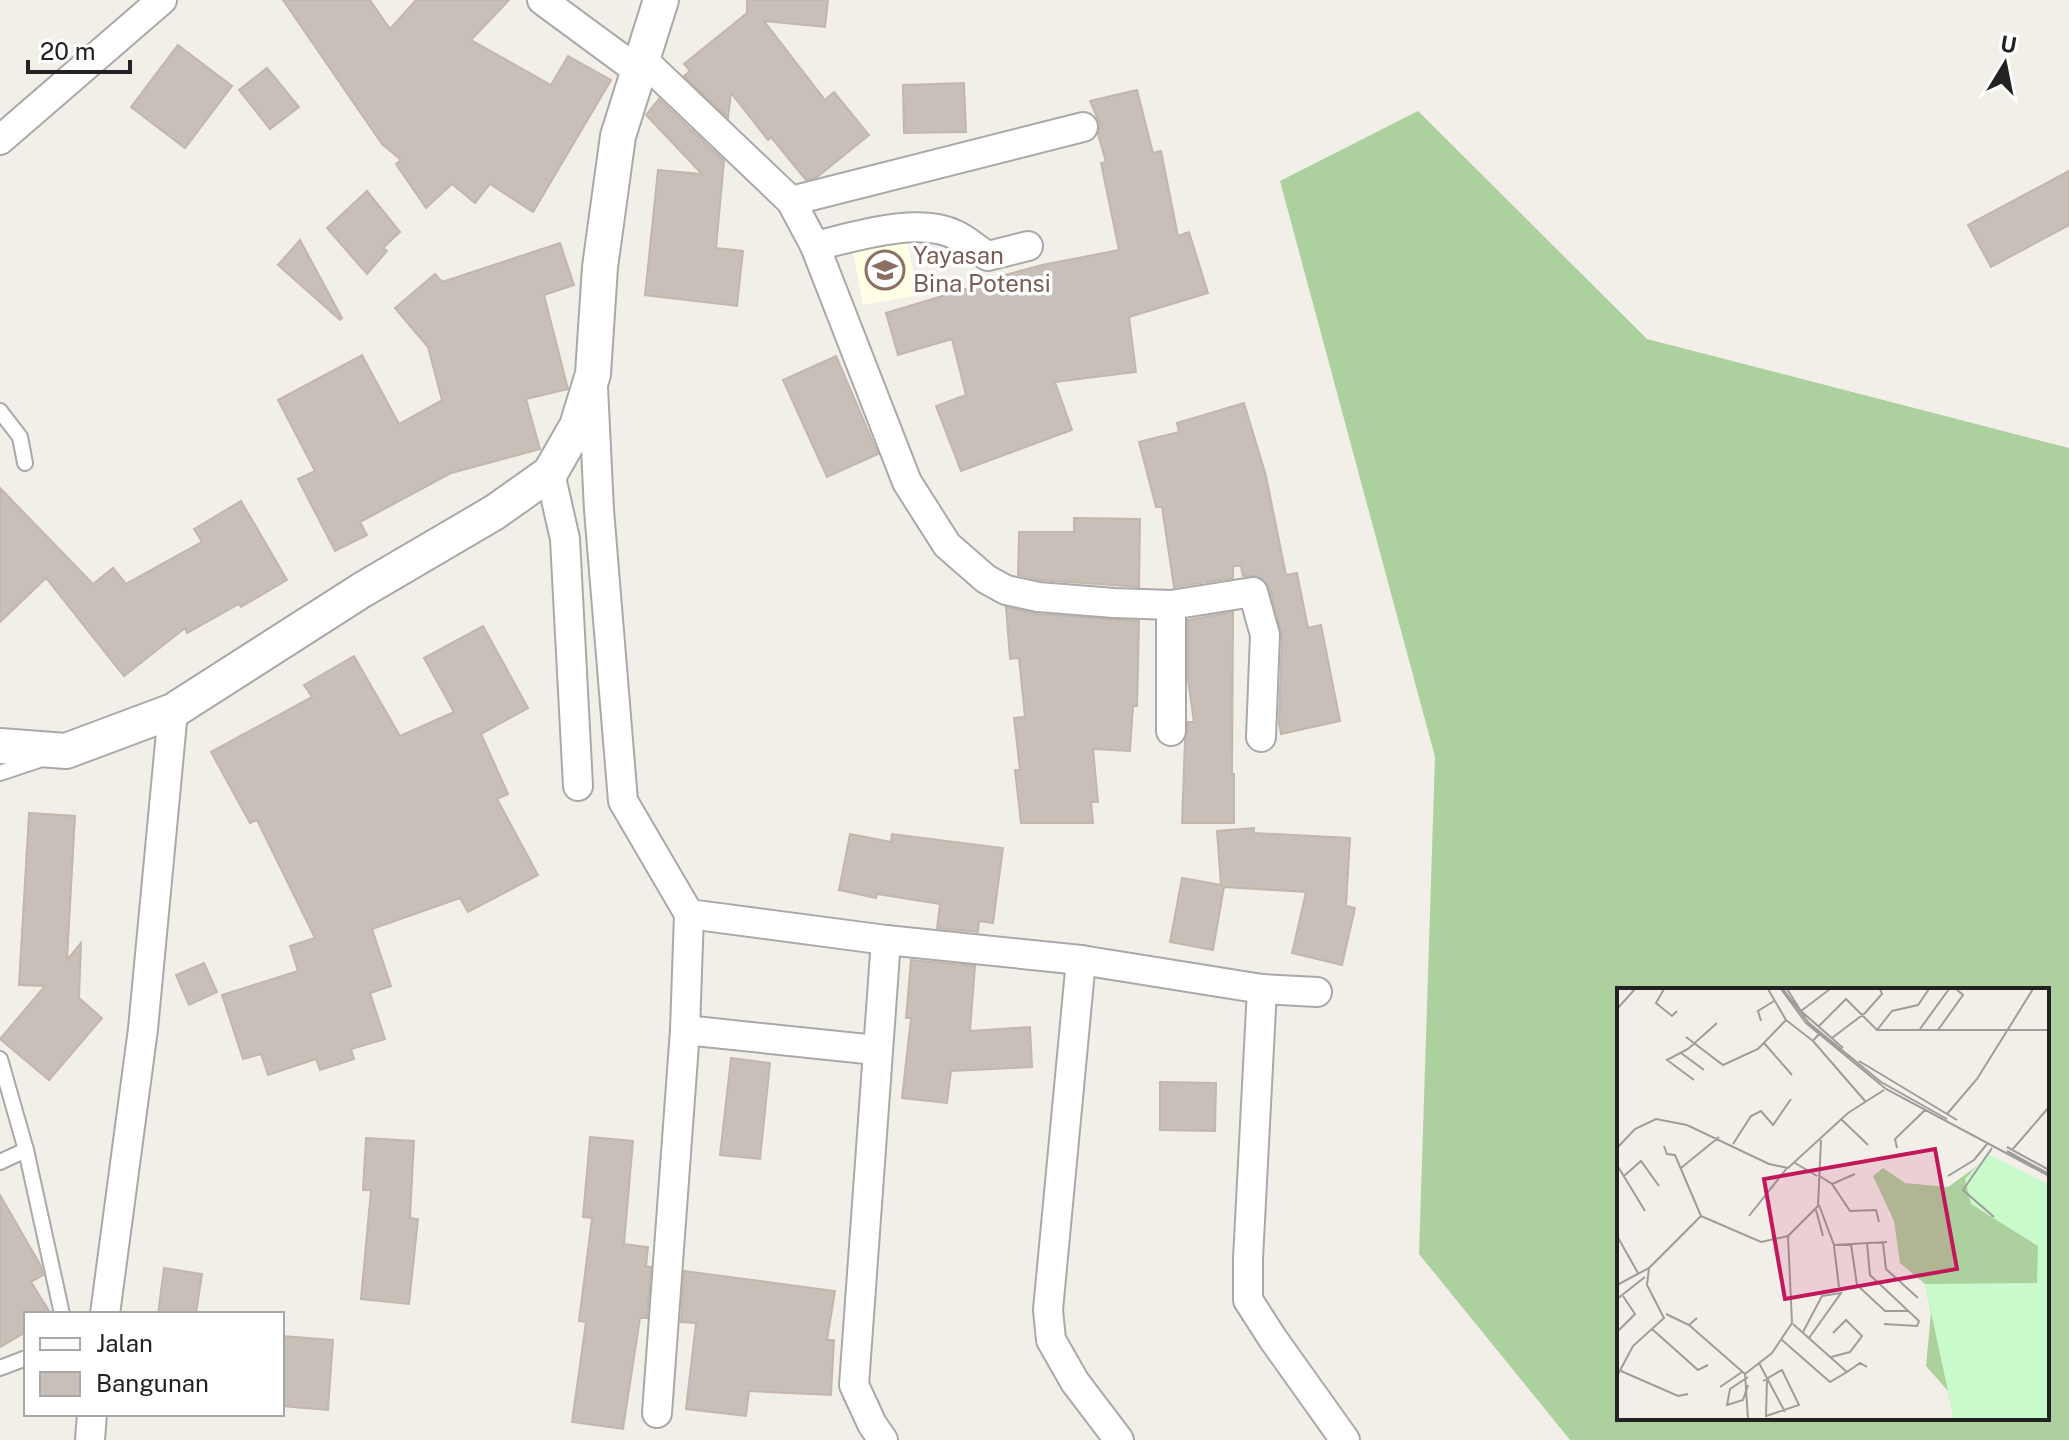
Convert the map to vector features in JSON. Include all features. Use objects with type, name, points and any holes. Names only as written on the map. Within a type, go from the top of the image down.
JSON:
[{"type":"street","points":[[4,127],[162,0]]},
{"type":"street","points":[[542,0],[639,64],[791,201],[815,246],[907,482],[947,545],[986,579],[1006,590],[1038,597],[1171,605],[1255,593],[1265,635],[1261,737]]},
{"type":"street","points":[[657,1413],[685,1030],[689,914],[623,801],[599,510],[593,374],[600,267],[618,136],[661,0]]},
{"type":"street","points":[[791,201],[1083,127]]},
{"type":"street","points":[[815,246],[898,229],[927,229],[956,234],[988,256],[1028,246]]},
{"type":"street","points":[[0,746],[66,751],[173,711],[362,590],[495,512],[550,473],[577,426],[593,374]]},
{"type":"street","points":[[550,473],[565,539],[578,786]]},
{"type":"street","points":[[1171,605],[1171,731]]},
{"type":"street","points":[[105,1312],[143,1029],[173,711]]},
{"type":"street","points":[[689,914],[886,940],[1081,960],[1262,989],[1317,992]]},
{"type":"street","points":[[883,1440],[854,1385],[886,940]]},
{"type":"street","points":[[1081,960],[1048,1310],[1051,1340],[1075,1382],[1119,1440]]},
{"type":"street","points":[[1262,989],[1248,1244],[1248,1300],[1345,1440]]},
{"type":"street","points":[[685,1030],[876,1050]]},
{"type":"street","points":[[90,1440],[92,1416]]},
{"type":"lane","points":[[0,411],[20,437],[25,463]]},
{"type":"lane","points":[[0,773],[66,751]]},
{"type":"lane","points":[[0,1059],[26,1150],[62,1312]]},
{"type":"lane","points":[[0,1162],[26,1150]]},
{"type":"lane","points":[[0,1368],[24,1359]]},
{"type":"shaded area","name":"Yayasan Bina Potensi","points":[[906,235],[918,295],[863,305],[852,245]]},
{"type":"green space","points":[[1418,111],[1647,339],[2069,448],[2069,1440],[1570,1440],[1419,1254],[1435,757],[1280,181]]},
{"type":"building","points":[[283,0],[370,0],[390,29],[416,0],[509,0],[471,40],[551,85],[568,56],[611,80],[533,212],[490,184],[475,203],[452,184],[426,208],[396,164],[401,160],[382,144]]},
{"type":"building","points":[[747,0],[828,0],[825,27],[764,21],[825,100],[834,92],[869,135],[817,177],[806,180],[771,137],[768,140],[731,93],[728,118],[684,76],[690,71],[684,64],[747,13]]},
{"type":"building","points":[[178,45],[232,86],[185,148],[131,107]]},
{"type":"building","points":[[267,68],[299,107],[270,129],[239,90]]},
{"type":"building","points":[[964,83],[966,132],[904,133],[903,85]]},
{"type":"building","points":[[1137,90],[1153,153],[1161,151],[1178,236],[1189,232],[1208,293],[1129,317],[1136,372],[1055,382],[1072,430],[961,471],[936,406],[966,395],[952,339],[898,355],[886,313],[969,288],[968,285],[1042,265],[1119,250],[1101,163],[1106,162],[1098,134],[1100,124],[1090,101]]},
{"type":"building","points":[[659,99],[724,161],[716,248],[743,251],[737,306],[645,295],[658,170],[702,174],[646,115]]},
{"type":"building","points":[[2069,171],[2069,225],[1991,267],[1968,225]]},
{"type":"building","points":[[367,191],[400,232],[383,248],[387,251],[367,274],[327,228]]},
{"type":"building","points":[[300,240],[342,318],[340,320],[278,265]]},
{"type":"building","points":[[560,243],[574,285],[544,295],[568,389],[526,399],[540,449],[451,473],[360,522],[367,535],[335,551],[298,479],[315,471],[278,400],[362,355],[399,424],[442,400],[428,347],[395,308],[435,274],[442,282]]},
{"type":"building","points":[[836,356],[878,454],[827,477],[783,380]]},
{"type":"building","points":[[1244,403],[1266,476],[1286,575],[1297,573],[1308,628],[1321,625],[1340,721],[1281,734],[1282,635],[1269,587],[1259,576],[1243,576],[1241,566],[1233,566],[1233,578],[1174,587],[1162,507],[1156,507],[1139,442],[1179,432],[1177,423]]},
{"type":"building","points":[[0,488],[93,584],[113,568],[126,584],[202,542],[194,529],[241,501],[287,580],[187,633],[185,628],[124,676],[46,578],[0,622]]},
{"type":"building","points":[[1074,518],[1140,519],[1139,587],[1040,580],[1018,575],[1019,532],[1074,532]]},
{"type":"building","points":[[1006,607],[1036,614],[1139,621],[1137,706],[1133,706],[1130,751],[1093,749],[1098,802],[1091,802],[1093,823],[1021,823],[1015,770],[1020,770],[1014,718],[1025,717],[1019,658],[1010,659]]},
{"type":"building","points":[[1233,612],[1234,823],[1182,823],[1185,741],[1188,722],[1194,722],[1188,680],[1188,620]]},
{"type":"building","points":[[483,626],[528,708],[481,734],[508,794],[497,799],[538,875],[468,912],[460,898],[372,929],[391,986],[370,993],[385,1039],[351,1049],[354,1059],[320,1070],[316,1059],[268,1075],[261,1054],[243,1059],[222,995],[298,971],[290,946],[315,938],[257,820],[250,823],[211,752],[312,697],[304,685],[354,656],[400,736],[454,712],[424,658]]},
{"type":"building","points":[[29,813],[75,816],[67,960],[81,943],[79,998],[102,1018],[49,1080],[0,1039],[45,986],[19,985]]},
{"type":"building","points":[[1254,828],[1254,833],[1350,838],[1346,906],[1355,908],[1342,965],[1292,953],[1306,892],[1224,887],[1213,950],[1170,942],[1182,878],[1221,885],[1217,831]]},
{"type":"building","points":[[850,834],[891,842],[892,834],[1003,848],[993,923],[979,921],[978,932],[937,928],[940,904],[877,894],[876,898],[839,890]]},
{"type":"building","points":[[911,960],[975,966],[970,1031],[1030,1027],[1032,1067],[951,1071],[947,1103],[902,1098],[911,1018],[906,1018]]},
{"type":"building","points":[[204,963],[217,992],[189,1005],[176,975]]},
{"type":"building","points":[[731,1058],[770,1063],[760,1159],[720,1155]]},
{"type":"building","points":[[1160,1082],[1216,1083],[1215,1131],[1160,1130]]},
{"type":"building","points":[[590,1137],[633,1141],[624,1244],[648,1247],[646,1266],[651,1267],[647,1318],[640,1318],[623,1429],[572,1422],[586,1322],[579,1321],[592,1218],[583,1217]]},
{"type":"building","points":[[366,1138],[414,1141],[410,1218],[418,1219],[409,1304],[361,1299],[371,1190],[363,1190]]},
{"type":"building","points":[[0,1195],[41,1266],[43,1275],[31,1282],[50,1312],[24,1312],[24,1333],[0,1347]]},
{"type":"building","points":[[164,1268],[202,1274],[196,1312],[158,1312]]},
{"type":"building","points":[[684,1271],[835,1291],[827,1340],[834,1340],[831,1395],[749,1391],[746,1416],[686,1409],[696,1323],[681,1322]]},
{"type":"building","points":[[284,1336],[333,1340],[328,1410],[284,1406]]},
{"type":"place","name":"Yayasan Bina Potensi","points":[[885,270]]}]
